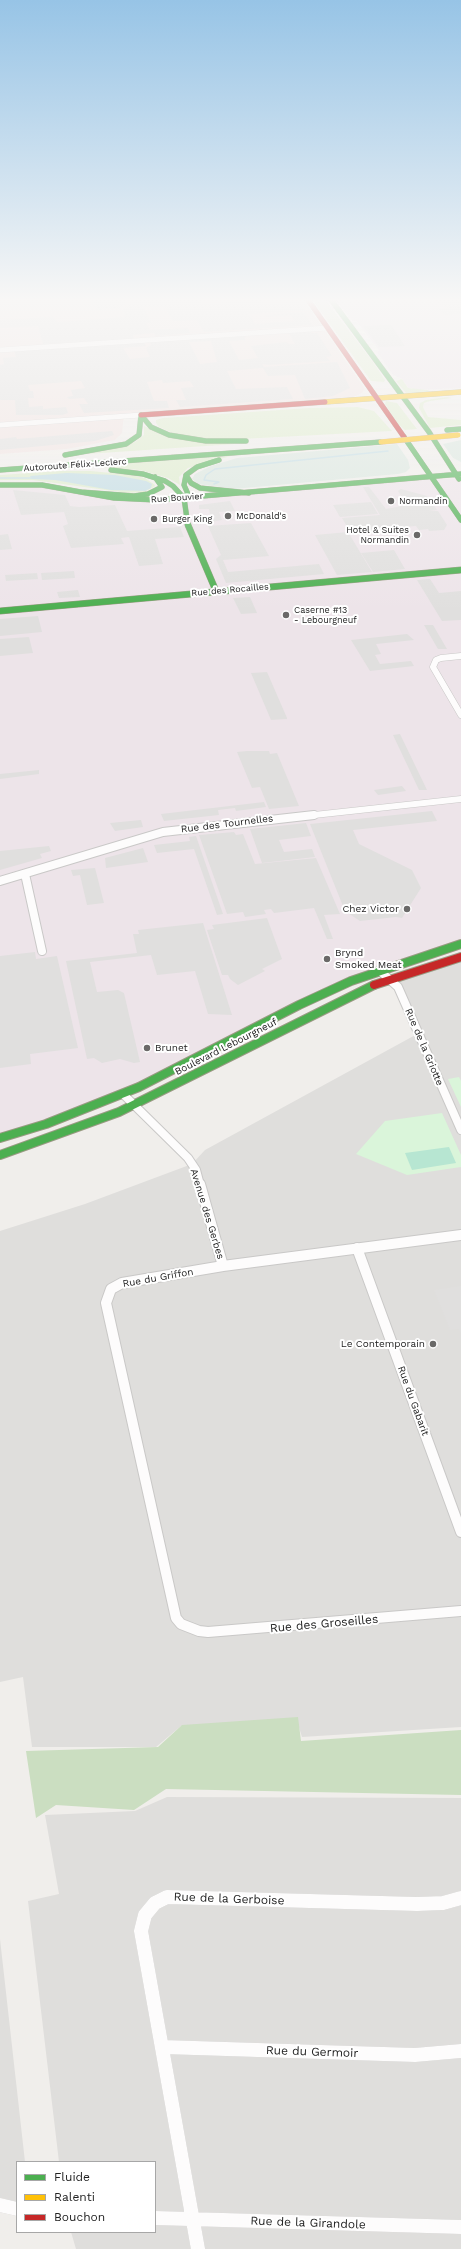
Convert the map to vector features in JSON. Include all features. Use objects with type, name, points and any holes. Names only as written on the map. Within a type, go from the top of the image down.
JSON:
[{"type":"main road","points":[[141,415],[325,402]]},
{"type":"main road","points":[[380,402],[461,520]]},
{"type":"main road","points":[[406,402],[459,477]]},
{"type":"main road","points":[[417,416],[420,402]]},
{"type":"main road","points":[[295,404],[361,406],[381,412],[391,419]]},
{"type":"main road","points":[[141,415],[151,427],[178,438],[222,442],[293,441]]},
{"type":"main road","points":[[0,461],[53,456],[126,444],[139,434],[141,415]]},
{"type":"main road","name":"Autoroute Félix-Leclerc","points":[[0,470],[320,446],[457,431]]},
{"type":"main road","name":"Autoroute Félix-Leclerc","points":[[0,464],[293,441],[380,439]]},
{"type":"main road","points":[[184,498],[188,494],[184,485],[186,475],[197,467],[215,461],[320,446]]},
{"type":"main road","points":[[441,451],[461,466]]},
{"type":"main road","points":[[372,481],[411,472],[413,467],[414,452]]},
{"type":"main road","points":[[29,468],[93,468],[128,472],[155,477],[173,486],[184,498],[188,525],[216,591]]},
{"type":"main road","points":[[186,475],[191,483],[200,488],[250,492]]},
{"type":"main road","points":[[81,492],[128,496],[148,494],[159,490],[162,487],[155,477]]},
{"type":"main road","name":"Rue Bouvier","points":[[355,483],[459,477]]},
{"type":"main road","name":"Rue Bouvier","points":[[0,485],[42,485],[135,500],[184,498],[355,483],[432,478]]},
{"type":"main road","name":"Rue des Rocailles","points":[[0,611],[461,570]]},
{"type":"main road","name":"Boulevard Lebourgneuf","points":[[0,1138],[46,1124],[123,1094],[172,1071],[299,1005],[380,970],[461,944]]},
{"type":"main road","name":"Boulevard Lebourgneuf","points":[[0,1155],[82,1127],[134,1105],[315,1013],[391,979],[461,957]]},
{"type":"street","points":[[0,425],[141,415]]},
{"type":"street","points":[[461,656],[441,658],[436,660],[433,667],[461,715]]},
{"type":"street","name":"Rue des Tournelles","points":[[0,881],[163,832],[461,799]]},
{"type":"street","points":[[25,874],[42,951]]},
{"type":"street","name":"Rue de la Griotte","points":[[380,970],[391,979],[399,990],[461,1130]]},
{"type":"street","name":"Avenue des Gerbes","points":[[123,1094],[188,1158],[196,1170],[223,1266]]},
{"type":"street","name":"Rue du Griffon","points":[[188,1628],[176,1618],[106,1303],[107,1296],[111,1289],[122,1283],[223,1266],[461,1235]]},
{"type":"street","name":"Rue du Gabarit","points":[[357,1248],[461,1532]]},
{"type":"street","name":"Rue des Groseilles","points":[[188,1628],[208,1632],[394,1618],[461,1611]]},
{"type":"street","name":"Rue de la Gerboise","points":[[198,2249],[141,1931],[145,1915],[155,1903],[167,1897],[417,1904],[444,1903],[461,1898]]},
{"type":"street","name":"Rue du Germoir","points":[[163,2047],[415,2055],[461,2051]]},
{"type":"street","points":[[0,2205],[16,2209]]},
{"type":"street","name":"Rue de la Girandole","points":[[156,2218],[461,2226]]},
{"type":"shaded area","points":[[0,402],[299,402],[124,415],[122,433],[115,440],[67,449],[0,454]]},
{"type":"shaded area","points":[[15,402],[28,402],[29,407],[43,406],[43,409],[66,407],[68,413],[62,415],[16,415]]},
{"type":"shaded area","points":[[87,402],[167,402],[169,408],[84,413],[79,404],[88,404]]},
{"type":"shaded area","points":[[177,402],[251,402],[180,407]]},
{"type":"shaded area","points":[[112,431],[114,435],[95,441],[0,450],[0,439],[16,437],[17,439]]},
{"type":"shaded area","points":[[461,440],[461,462],[453,458],[443,444]]},
{"type":"shaded area","points":[[397,444],[408,460],[410,468],[406,472],[398,474],[234,489],[198,484],[192,479],[195,474],[211,466],[237,458]]},
{"type":"shaded area","points":[[461,478],[461,944],[379,970],[172,1071],[0,1137],[0,485],[29,484],[135,500],[355,483]]},
{"type":"shaded area","points":[[363,487],[369,487],[386,509],[407,505],[398,491],[401,489],[427,496],[437,510],[429,511],[438,511],[447,525],[444,530],[419,530],[416,526],[403,527],[404,531],[352,535],[342,518],[380,515]]},
{"type":"shaded area","points":[[13,490],[65,495],[70,506],[115,505],[127,531],[180,527],[184,537],[155,539],[163,564],[139,566],[129,537],[121,538],[124,544],[71,548],[63,526],[68,524],[64,512],[21,515]]},
{"type":"shaded area","points":[[230,501],[235,511],[219,512],[222,520],[200,524],[198,521],[211,520],[209,509],[199,509],[199,505]]},
{"type":"shaded area","points":[[371,502],[378,514],[340,517],[333,505]]},
{"type":"shaded area","points":[[251,523],[269,556],[223,560],[228,572],[319,564],[324,574],[226,583],[216,559],[221,555],[208,526]]},
{"type":"shaded area","points":[[348,532],[372,572],[337,575],[315,535]]},
{"type":"shaded area","points":[[8,534],[12,549],[0,550],[0,535]]},
{"type":"shaded area","points":[[394,550],[405,569],[373,572],[361,553]]},
{"type":"shaded area","points":[[74,571],[75,578],[42,580],[41,573]]},
{"type":"shaded area","points":[[37,573],[38,579],[6,581],[5,575]]},
{"type":"shaded area","points":[[430,579],[439,593],[461,591],[461,620],[442,621],[417,580]]},
{"type":"shaded area","points":[[78,590],[80,597],[59,598],[57,592]]},
{"type":"shaded area","points":[[250,597],[257,613],[241,614],[233,598]]},
{"type":"shaded area","points":[[38,616],[42,632],[0,636],[0,619]]},
{"type":"shaded area","points":[[424,625],[433,625],[447,649],[438,649]]},
{"type":"shaded area","points":[[407,634],[414,640],[376,644],[381,654],[375,655],[380,664],[411,661],[414,666],[370,671],[351,640]]},
{"type":"shaded area","points":[[29,637],[33,653],[0,656],[0,639]]},
{"type":"shaded area","points":[[267,672],[287,719],[271,720],[251,673]]},
{"type":"shaded area","points":[[400,734],[427,790],[419,790],[393,735]]},
{"type":"shaded area","points":[[269,751],[270,754],[277,753],[299,806],[269,809],[260,787],[252,788],[237,752]]},
{"type":"shaded area","points":[[39,770],[39,774],[0,779],[0,774]]},
{"type":"shaded area","points":[[402,786],[406,791],[378,795],[374,790]]},
{"type":"shaded area","points":[[264,802],[266,807],[236,811],[235,808],[218,810],[219,815],[164,821],[161,814]]},
{"type":"shaded area","points":[[432,811],[437,821],[353,830],[359,844],[412,870],[421,888],[402,918],[396,917],[360,921],[345,911],[310,824]]},
{"type":"shaded area","points":[[141,820],[143,827],[115,831],[110,823]]},
{"type":"shaded area","points":[[306,823],[311,836],[279,840],[284,852],[312,849],[315,857],[262,863],[250,829]]},
{"type":"shaded area","points":[[234,832],[236,835],[243,834],[255,864],[316,858],[340,914],[324,915],[333,939],[327,939],[314,908],[274,913],[271,909],[264,910],[266,914],[245,917],[243,912],[227,914],[199,835]]},
{"type":"shaded area","points":[[196,836],[223,914],[217,915],[194,849],[157,853],[154,845],[190,841],[189,837]]},
{"type":"shaded area","points":[[49,846],[51,851],[40,854],[42,858],[0,870],[0,851]]},
{"type":"shaded area","points":[[143,848],[148,862],[106,868],[105,858]]},
{"type":"shaded area","points":[[95,868],[104,903],[87,905],[80,875],[73,876],[71,870]]},
{"type":"shaded area","points":[[267,918],[282,959],[262,969],[265,971],[238,985],[230,979],[228,975],[222,975],[207,930],[214,929],[212,925]]},
{"type":"shaded area","points":[[203,923],[232,1015],[208,1014],[195,971],[157,975],[151,955],[90,962],[97,992],[118,990],[124,993],[140,1062],[134,1063],[120,1059],[102,1063],[94,1058],[87,1059],[66,961],[137,953],[133,934],[139,934],[138,930]]},
{"type":"shaded area","points":[[35,952],[36,959],[57,956],[78,1048],[30,1054],[31,1064],[0,1068],[0,956]]},
{"type":"shaded area","points":[[461,957],[461,1727],[302,1737],[296,1718],[181,1726],[156,1747],[32,1747],[23,1677],[0,1682],[0,1231],[85,1204],[192,1164],[205,1150],[419,1033],[395,983]]},
{"type":"shaded area","points":[[461,1286],[461,1333],[459,1329],[450,1330],[434,1290]]},
{"type":"shaded area","points":[[167,1797],[461,1798],[461,1891],[445,1902],[461,1898],[461,2249],[76,2249],[71,2233],[156,2233],[156,2161],[59,2161],[28,1901],[59,1894],[45,1815],[135,1811]]},
{"type":"shaded area","points":[[0,1939],[25,2161],[16,2161],[16,2209],[0,2205]]},
{"type":"green space","points":[[386,402],[397,403],[417,429],[405,430],[398,424],[385,404]]},
{"type":"green space","points":[[427,402],[424,403],[423,407],[428,417],[461,420],[461,425],[430,428],[419,408],[420,403]]},
{"type":"green space","points":[[358,407],[374,411],[392,431],[223,440],[179,436],[159,427],[156,423],[156,420],[163,418],[309,408]]},
{"type":"green space","points":[[144,426],[165,436],[236,444],[86,454],[109,450],[135,442],[144,435]]},
{"type":"green space","points":[[231,456],[188,468],[179,477],[180,485],[168,478],[140,470],[87,466]]},
{"type":"green space","points":[[61,471],[91,471],[132,475],[145,478],[155,485],[144,492],[128,493],[33,480],[0,480],[0,475]]},
{"type":"green space","points":[[459,1077],[461,1081],[461,1107],[448,1079]]},
{"type":"green space","points":[[442,1113],[461,1155],[461,1167],[407,1175],[356,1154],[385,1121]]},
{"type":"green space","points":[[449,1147],[456,1163],[412,1170],[405,1153]]},
{"type":"green space","points":[[298,1717],[301,1741],[461,1730],[461,1795],[166,1789],[134,1810],[56,1805],[36,1818],[26,1751],[158,1747],[182,1725]]},
{"type":"water","points":[[67,473],[115,475],[146,481],[152,484],[151,488],[145,491],[111,490],[55,480],[32,479],[30,476]]},
{"type":"waterway","points":[[214,484],[219,482],[204,480],[206,475],[215,469],[388,451]]},
{"type":"waterway","points":[[0,478],[34,478]]},
{"type":"traffic: fast","points":[[407,402],[429,432],[459,479]]},
{"type":"traffic: fast","points":[[141,415],[151,427],[169,435],[206,441],[246,441]]},
{"type":"traffic: fast","points":[[65,455],[126,444],[139,435],[141,415]]},
{"type":"traffic: fast","points":[[447,430],[461,429]]},
{"type":"traffic: fast","points":[[404,437],[461,520]]},
{"type":"traffic: fast","points":[[0,470],[381,442]]},
{"type":"traffic: fast","points":[[111,470],[143,474],[165,481],[173,486],[184,498],[188,494],[184,485],[186,475],[197,467],[219,460]]},
{"type":"traffic: fast","points":[[0,485],[42,485],[114,498],[156,500],[461,474]]},
{"type":"traffic: fast","points":[[186,475],[191,483],[200,488],[249,493]]},
{"type":"traffic: fast","points":[[81,492],[134,496],[148,494],[162,487],[155,477]]},
{"type":"traffic: fast","points":[[184,498],[188,526],[216,591]]},
{"type":"traffic: fast","points":[[0,611],[461,570]]},
{"type":"traffic: fast","points":[[0,1138],[46,1124],[139,1087],[299,1005],[351,981],[461,944]]},
{"type":"traffic: fast","points":[[0,1155],[119,1112],[374,985]]},
{"type":"traffic: jam","points":[[141,415],[325,402]]},
{"type":"traffic: jam","points":[[379,402],[404,437]]},
{"type":"traffic: jam","points":[[374,985],[461,957]]},
{"type":"traffic: slow","points":[[381,442],[458,435]]},
{"type":"place","name":"Normandin","points":[[391,501]]},
{"type":"place","name":"McDonald's","points":[[228,516]]},
{"type":"place","name":"Burger King","points":[[154,519]]},
{"type":"place","name":"Hotel & Suites Normandin","points":[[417,535]]},
{"type":"place","name":"Caserne #13 - Lebourgneuf","points":[[286,615]]},
{"type":"place","name":"Chez Victor","points":[[407,909]]},
{"type":"place","name":"Brynd Smoked Meat","points":[[327,959]]},
{"type":"place","name":"Brunet","points":[[147,1048]]},
{"type":"place","name":"Le Contemporain","points":[[433,1344]]}]
